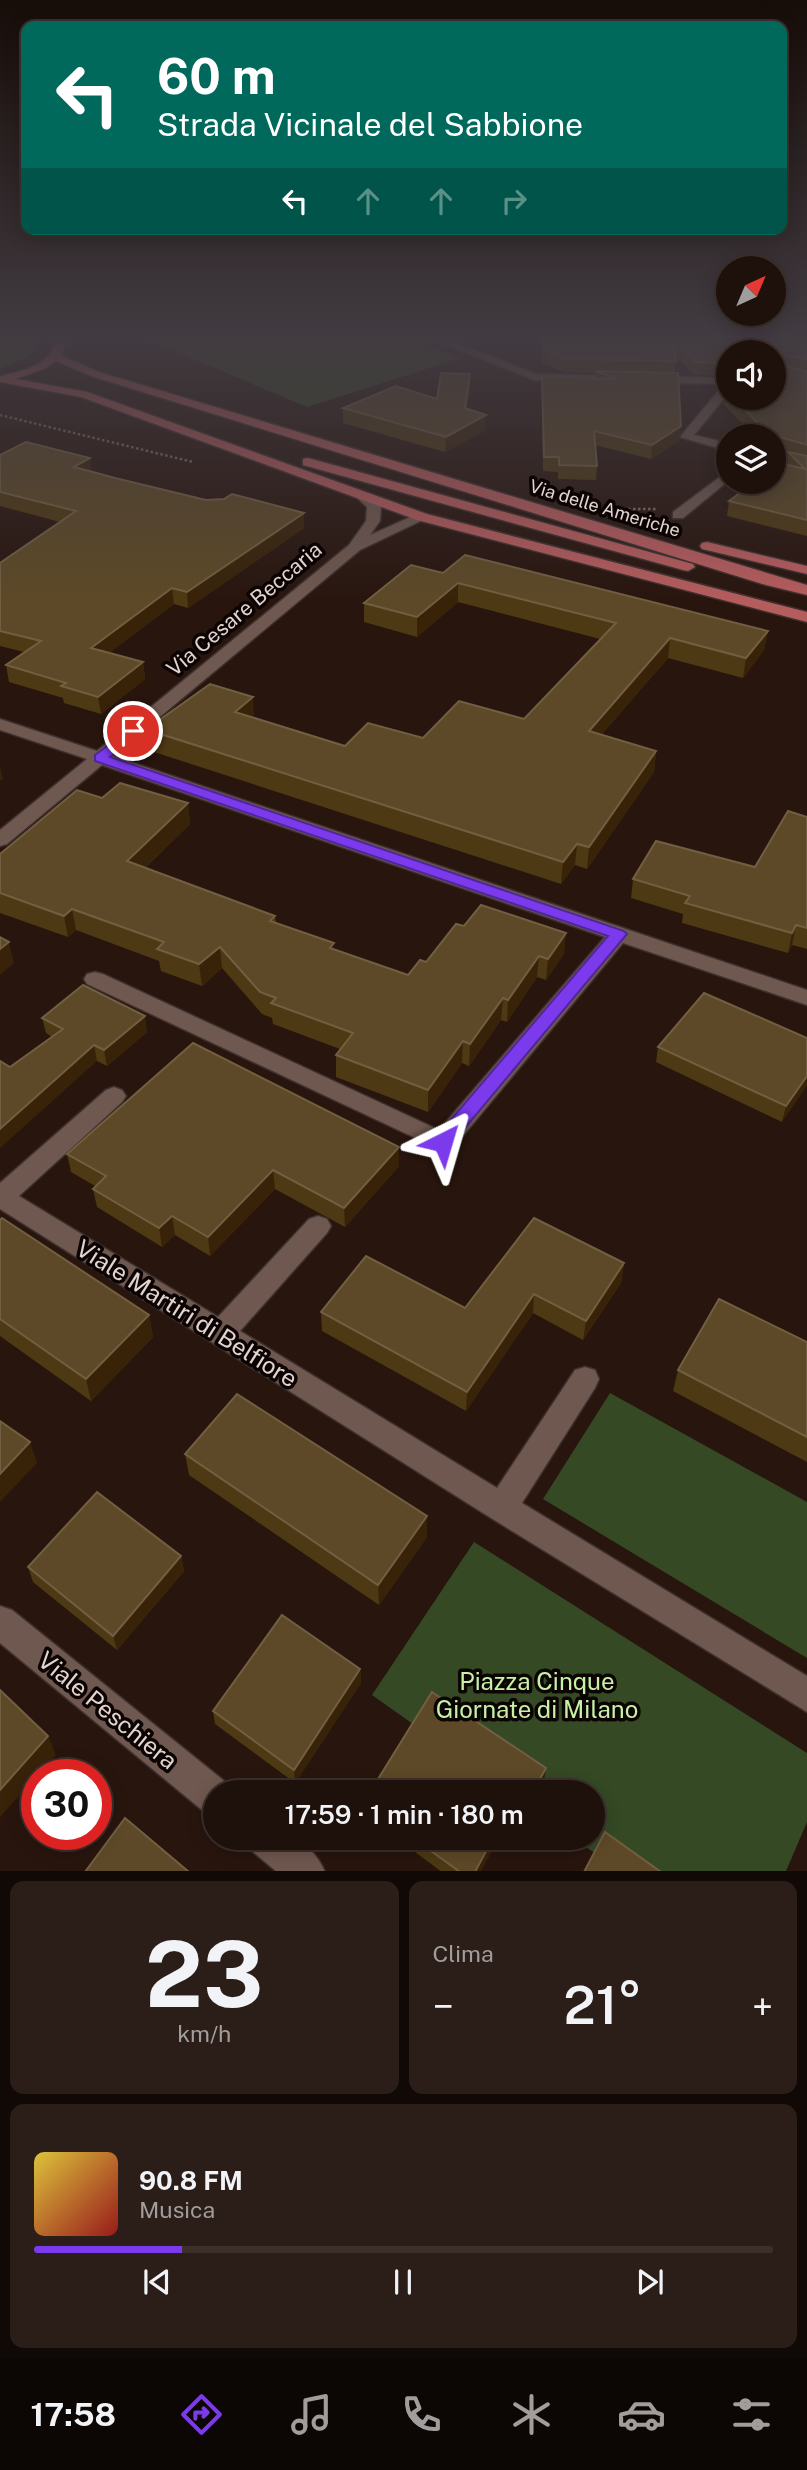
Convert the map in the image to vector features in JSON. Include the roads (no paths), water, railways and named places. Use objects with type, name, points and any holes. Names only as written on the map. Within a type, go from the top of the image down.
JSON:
[{"type":"main road","points":[[179,426],[422,517],[807,617]]},
{"type":"main road","name":"Via delle Americhe","points":[[182,426],[677,565],[783,584]]},
{"type":"main road","name":"Via delle Americhe","points":[[267,426],[807,590]]},
{"type":"main road","points":[[498,496],[807,570]]},
{"type":"main road","points":[[422,517],[465,513],[529,523]]},
{"type":"street","points":[[695,426],[686,437],[716,444]]},
{"type":"street","points":[[786,460],[807,465]]},
{"type":"street","points":[[678,515],[716,485]]},
{"type":"street","name":"Via Cesare Beccaria","points":[[355,547],[373,521],[374,506],[361,495]]},
{"type":"street","name":"Via Cesare Beccaria","points":[[0,840],[355,547],[422,517]]},
{"type":"street","points":[[0,724],[807,999]]},
{"type":"street","points":[[96,979],[443,1142],[619,934]]},
{"type":"street","name":"Viale Martiri di Belfiore","points":[[114,1096],[1,1197],[502,1508]]},
{"type":"street","points":[[220,1334],[318,1226]]},
{"type":"street","points":[[585,1379],[502,1508],[807,1695]]},
{"type":"street","name":"Viale Peschiera","points":[[0,1622],[203,1787]]},
{"type":"street","points":[[280,1850],[307,1871]]},
{"type":"park label","name":"Piazza Cinque Giornate di Milano","points":[[537,1695]]}]
